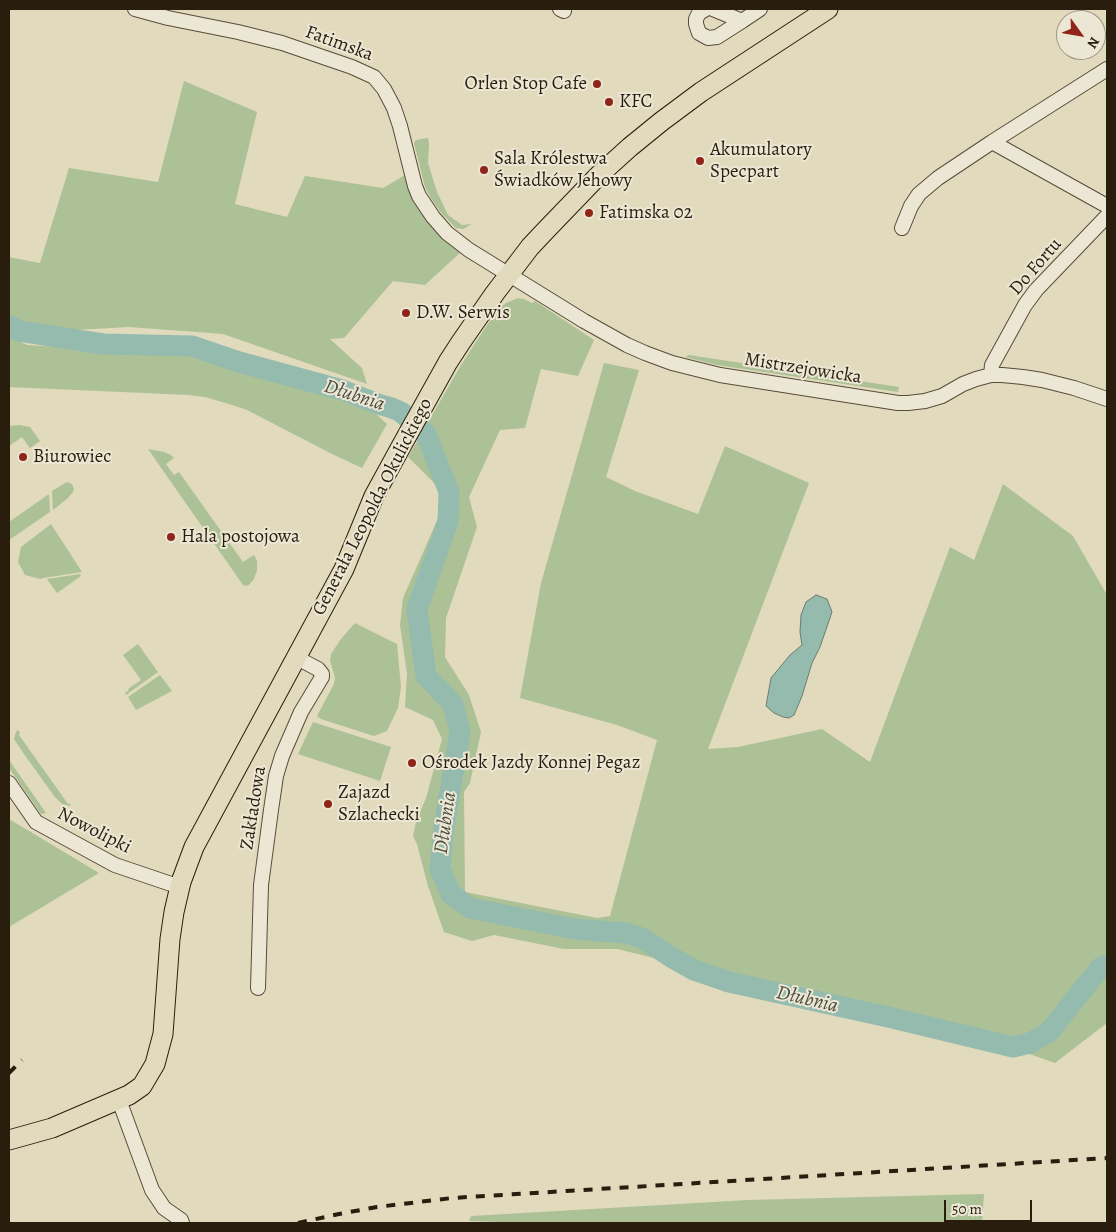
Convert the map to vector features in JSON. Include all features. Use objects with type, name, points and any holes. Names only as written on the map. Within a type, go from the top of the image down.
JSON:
[{"type":"main road","name":"Generała Leopolda Okulickiego","points":[[9,1140],[52,1128],[129,1096],[142,1086],[154,1064],[163,1034],[170,939],[174,912],[180,886],[194,847],[344,569],[374,496],[403,443],[461,342],[508,274],[560,214],[604,170],[644,135],[722,77],[828,9]]},
{"type":"street","name":"Fatimska","points":[[135,9],[282,44],[352,67],[374,77],[384,89],[394,108],[415,186],[427,209],[459,243],[508,274]]},
{"type":"street","points":[[706,9],[699,13],[696,19],[699,33],[706,38],[716,38],[760,9]]},
{"type":"street","points":[[713,9],[742,21]]},
{"type":"street","points":[[902,228],[911,206],[919,194],[938,178],[1107,69]]},
{"type":"street","points":[[992,142],[1107,206]]},
{"type":"street","name":"Do Fortu","points":[[991,376],[992,365],[1025,305],[1036,290],[1107,216]]},
{"type":"street","name":"Mistrzejowicka","points":[[508,274],[584,321],[636,349],[672,363],[712,373],[908,403],[934,399],[970,381],[991,376],[1013,375],[1074,388],[1107,399]]},
{"type":"street","name":"Zakładowa","points":[[258,988],[261,885],[276,776],[291,735],[322,677],[318,669],[297,658]]},
{"type":"street","name":"Nowolipki","points":[[9,783],[36,822],[115,865],[180,886]]},
{"type":"street","points":[[119,1100],[152,1190],[164,1208],[181,1220],[182,1223]]},
{"type":"green space","points":[[184,81],[257,112],[235,204],[287,217],[305,176],[383,188],[405,175],[462,251],[425,285],[393,281],[344,338],[330,339],[362,368],[367,384],[223,334],[129,327],[75,330],[16,321],[9,317],[9,257],[40,263],[69,168],[158,182]]},
{"type":"green space","points":[[428,138],[428,163],[437,192],[448,215],[462,225],[472,224],[463,229],[456,228],[442,214],[425,187],[414,143],[416,140]]},
{"type":"green space","points":[[518,298],[532,303],[535,301],[594,340],[578,376],[541,369],[525,428],[500,430],[469,497],[477,527],[446,618],[445,657],[469,695],[481,732],[470,783],[464,792],[465,892],[597,918],[610,916],[657,740],[617,725],[520,698],[541,583],[604,363],[639,370],[606,477],[635,491],[698,514],[725,446],[809,483],[708,749],[738,747],[822,729],[870,762],[950,547],[974,560],[1003,484],[1073,536],[1107,595],[1107,1023],[1055,1063],[930,1019],[617,949],[564,949],[494,935],[472,941],[444,932],[413,836],[416,822],[426,798],[442,739],[433,720],[405,707],[407,674],[400,625],[403,598],[443,507],[438,487],[408,457],[461,365],[489,322],[499,308]]},
{"type":"green space","points":[[9,336],[27,345],[188,355],[339,400],[376,414],[387,424],[362,468],[247,410],[205,397],[9,387]]},
{"type":"green space","points":[[689,355],[899,387],[898,392],[717,365],[685,357]]},
{"type":"green space","points":[[20,425],[30,427],[40,441],[30,448],[22,437],[9,446],[9,426]]},
{"type":"green space","points":[[148,449],[164,452],[174,458],[166,464],[174,475],[179,472],[243,562],[254,555],[257,561],[257,570],[254,579],[249,585],[243,585]]},
{"type":"green space","points":[[67,482],[72,484],[73,492],[53,510],[52,491]]},
{"type":"green space","points":[[49,494],[50,512],[9,540],[9,522]]},
{"type":"green space","points":[[51,524],[82,572],[40,579],[25,575],[18,562],[21,547]]},
{"type":"green space","points":[[80,574],[81,576],[57,593],[47,579]]},
{"type":"green space","points":[[355,623],[397,644],[401,687],[398,708],[387,731],[374,736],[321,719],[317,716],[334,684],[335,678],[330,660],[331,654]]},
{"type":"green space","points":[[138,644],[158,672],[126,695],[125,693],[128,689],[141,680],[123,655]]},
{"type":"green space","points":[[160,675],[172,691],[136,710],[128,697]]},
{"type":"green space","points":[[313,722],[391,747],[380,781],[298,754]]},
{"type":"green space","points":[[18,730],[19,735],[71,806],[62,804],[54,796],[24,754],[14,739]]},
{"type":"green space","points":[[9,760],[46,813],[41,814],[9,768]]},
{"type":"green space","points":[[9,819],[99,873],[9,927]]},
{"type":"green space","points":[[984,1194],[982,1223],[531,1223],[469,1221],[471,1216],[748,1200]]},
{"type":"water","points":[[816,595],[827,599],[832,612],[794,715],[789,718],[783,717],[774,713],[766,706],[771,678],[790,655],[802,645],[800,632],[801,615],[806,602]]},
{"type":"waterway","name":"Dłubnia","points":[[9,325],[19,331],[103,344],[192,346],[239,362],[342,390],[392,408],[401,412],[426,434],[449,492],[448,521],[417,609],[426,676],[453,704],[460,732],[443,833],[440,869],[451,894],[470,908],[574,929],[626,933],[642,938],[694,970],[729,982],[1013,1047],[1030,1043],[1049,1032],[1100,968],[1107,965]]},
{"type":"railway","points":[[9,1073],[22,1060]]},
{"type":"railway","points":[[298,1223],[377,1207],[452,1198],[1107,1158]]},
{"type":"place","name":"Orlen Stop Cafe","points":[[597,84]]},
{"type":"place","name":"KFC","points":[[609,102]]},
{"type":"place","name":"Akumulatory Specpart","points":[[700,161]]},
{"type":"place","name":"Sala Królestwa Świadków Jehowy","points":[[484,170]]},
{"type":"place","name":"Fatimska 02","points":[[589,213]]},
{"type":"place","name":"D.W. Serwis","points":[[406,313]]},
{"type":"place","name":"Biurowiec","points":[[23,457]]},
{"type":"place","name":"Hala postojowa","points":[[171,537]]},
{"type":"place","name":"Ośrodek Jazdy Konnej Pegaz","points":[[412,763]]},
{"type":"place","name":"Zajazd Szlachecki","points":[[328,804]]}]
